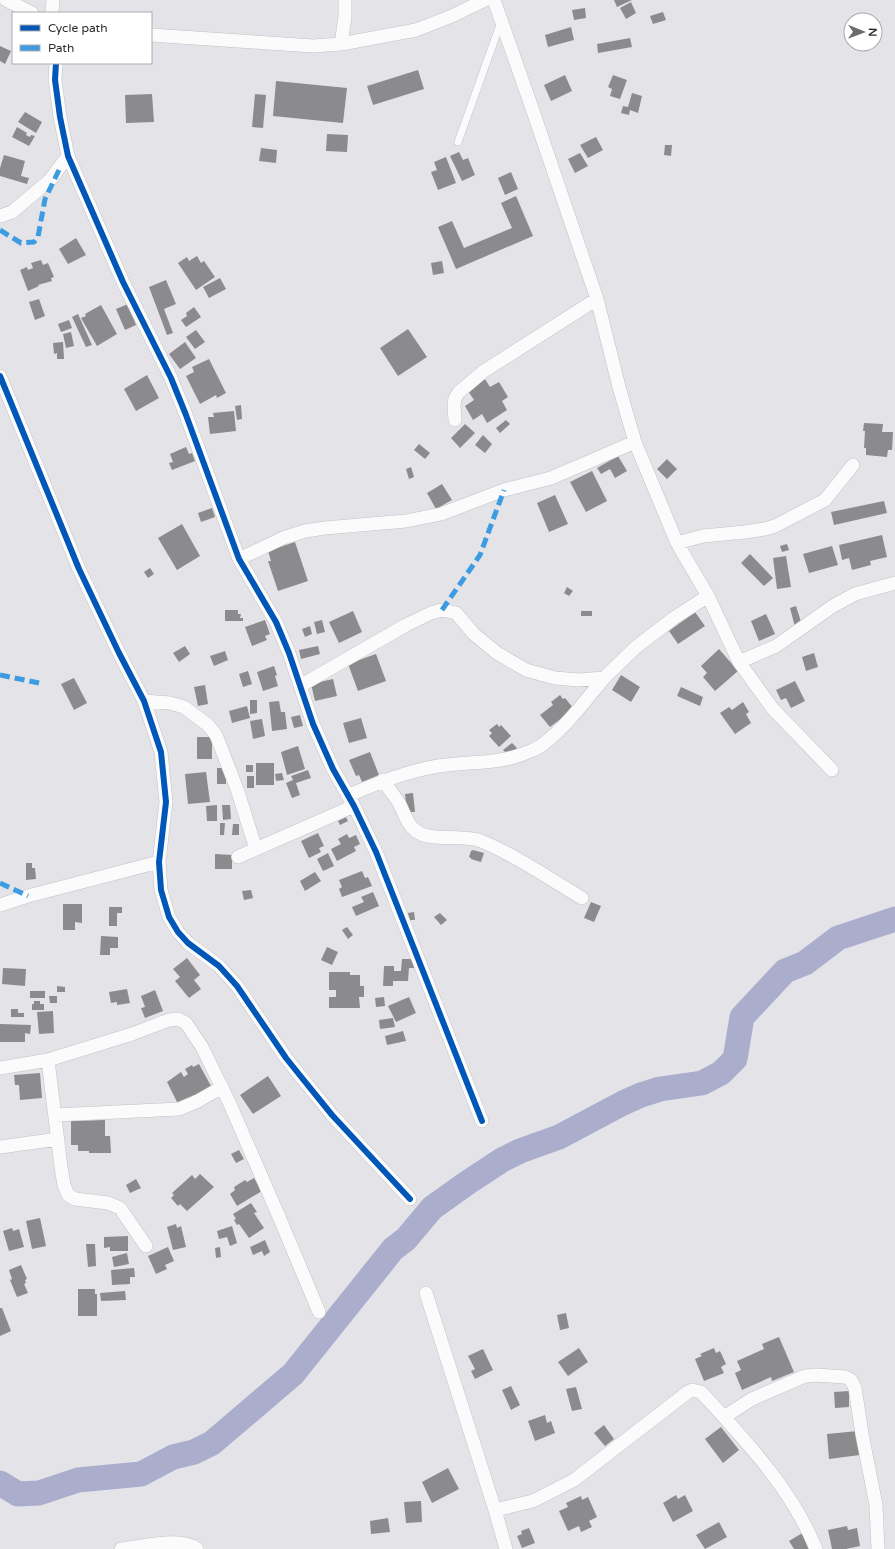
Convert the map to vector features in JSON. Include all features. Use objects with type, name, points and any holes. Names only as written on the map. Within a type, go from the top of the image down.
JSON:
[{"type":"street","points":[[6,0],[30,12]]},
{"type":"street","points":[[52,12],[53,0]]},
{"type":"street","points":[[341,44],[345,17],[345,0]]},
{"type":"street","points":[[152,35],[313,46],[341,44],[416,30],[452,16],[485,0]]},
{"type":"street","points":[[494,0],[597,299],[636,442],[677,542],[708,596],[739,662],[773,709],[832,770]]},
{"type":"street","points":[[56,64],[55,80],[60,117],[68,156],[123,282],[171,378],[239,559],[276,622],[289,653],[313,724],[333,769],[351,800],[376,852],[482,1121]]},
{"type":"street","points":[[0,216],[12,212],[50,180],[68,156]]},
{"type":"street","points":[[455,420],[455,398],[459,392],[490,367],[597,299]]},
{"type":"street","points":[[0,376],[79,569],[144,702],[161,752],[166,802],[159,862],[161,890],[164,906],[169,917],[178,932],[188,943],[218,966],[238,986],[286,1058],[312,1091],[332,1115],[410,1199]]},
{"type":"street","points":[[239,559],[283,538],[304,531],[406,521],[440,514],[504,490],[551,478],[636,442]]},
{"type":"street","points":[[677,542],[703,536],[745,532],[775,526],[825,500],[853,465]]},
{"type":"street","points":[[739,662],[776,646],[833,606],[855,594],[895,584]]},
{"type":"street","points":[[238,857],[351,800],[383,780],[438,766],[504,760],[519,756],[541,746],[576,713],[604,678],[636,647],[674,618],[708,596]]},
{"type":"street","points":[[300,686],[406,624],[442,610],[456,613],[474,634],[497,653],[526,670],[555,678],[579,680],[604,678]]},
{"type":"street","points":[[144,702],[170,703],[184,707],[208,725],[216,735],[234,782],[256,849]]},
{"type":"street","points":[[383,780],[399,803],[411,827],[418,833],[481,841],[541,873],[582,898]]},
{"type":"street","points":[[0,905],[28,896],[159,862]]},
{"type":"street","points":[[0,1068],[48,1060],[132,1034],[169,1020],[178,1019],[186,1023],[202,1047],[222,1087],[319,1312]]},
{"type":"street","points":[[48,1060],[60,1167],[68,1195],[75,1200],[108,1203],[120,1208],[146,1246]]},
{"type":"street","points":[[55,1115],[179,1109],[198,1101],[222,1087]]},
{"type":"street","points":[[0,1147],[58,1139]]},
{"type":"street","points":[[426,1292],[506,1549]]},
{"type":"street","points":[[724,1417],[752,1399],[805,1376],[816,1375],[845,1377],[851,1380],[855,1388],[862,1434],[876,1505],[878,1549]]},
{"type":"street","points":[[495,1510],[533,1501],[574,1480],[692,1390],[701,1392],[773,1476],[786,1494],[811,1536],[816,1549]]},
{"type":"street","points":[[121,1549],[172,1543],[193,1546],[197,1549]]},
{"type":"lane","points":[[458,142],[502,22]]},
{"type":"building","points":[[614,0],[632,0],[617,7]]},
{"type":"building","points":[[631,2],[636,13],[626,19],[620,8]]},
{"type":"building","points":[[585,8],[586,18],[574,20],[572,10]]},
{"type":"building","points":[[663,12],[666,20],[653,24],[650,16]]},
{"type":"building","points":[[571,27],[574,40],[548,47],[545,35]]},
{"type":"building","points":[[630,38],[632,47],[598,53],[597,44]]},
{"type":"building","points":[[0,46],[11,51],[5,64],[0,61]]},
{"type":"building","points":[[418,70],[424,89],[373,105],[367,86]]},
{"type":"building","points":[[565,75],[572,91],[551,101],[544,85]]},
{"type":"building","points":[[613,75],[627,80],[620,99],[610,96],[612,89],[608,87]]},
{"type":"building","points":[[276,81],[347,88],[343,123],[273,116]]},
{"type":"building","points":[[632,93],[642,96],[638,113],[630,110],[629,115],[621,113],[623,106],[628,107]]},
{"type":"building","points":[[152,94],[154,122],[126,123],[125,95]]},
{"type":"building","points":[[255,94],[266,95],[263,128],[252,127]]},
{"type":"building","points":[[25,112],[42,122],[36,133],[18,122]]},
{"type":"building","points":[[17,127],[27,133],[26,135],[30,137],[31,135],[35,136],[29,146],[12,137]]},
{"type":"building","points":[[327,134],[348,135],[347,152],[326,151]]},
{"type":"building","points":[[596,137],[603,150],[588,158],[580,145]]},
{"type":"building","points":[[665,145],[672,145],[671,156],[664,155]]},
{"type":"building","points":[[261,148],[277,150],[276,163],[259,161]]},
{"type":"building","points":[[459,152],[463,160],[468,158],[475,175],[462,181],[450,156]]},
{"type":"building","points":[[580,153],[588,166],[575,173],[568,159]]},
{"type":"building","points":[[4,155],[25,161],[21,176],[29,178],[27,184],[0,176],[0,168]]},
{"type":"building","points":[[446,157],[456,183],[438,190],[431,172],[437,170],[434,162]]},
{"type":"building","points":[[511,172],[518,189],[505,195],[498,178]]},
{"type":"building","points":[[516,196],[533,236],[456,269],[438,227],[452,221],[464,248],[512,228],[501,203]]},
{"type":"building","points":[[76,238],[86,255],[68,264],[59,249]]},
{"type":"building","points":[[197,256],[201,263],[204,261],[215,277],[196,290],[178,263],[187,257],[189,261]]},
{"type":"building","points":[[41,260],[43,265],[48,263],[54,277],[51,278],[52,281],[38,285],[39,286],[28,291],[20,270],[27,267],[28,270],[33,268],[31,263]]},
{"type":"building","points":[[442,261],[444,273],[433,275],[431,263]]},
{"type":"building","points":[[220,278],[226,289],[209,298],[203,287]]},
{"type":"building","points":[[166,280],[176,304],[164,309],[173,333],[167,335],[149,287]]},
{"type":"building","points":[[39,299],[45,316],[35,320],[29,302]]},
{"type":"building","points":[[128,304],[136,325],[125,330],[116,309]]},
{"type":"building","points":[[101,305],[117,334],[97,346],[81,318]]},
{"type":"building","points":[[194,307],[201,317],[186,327],[181,320],[187,316],[186,313]]},
{"type":"building","points":[[78,314],[92,345],[86,347],[72,317]]},
{"type":"building","points":[[69,320],[72,328],[61,332],[58,324]]},
{"type":"building","points":[[408,329],[427,357],[398,376],[380,348]]},
{"type":"building","points":[[196,330],[205,342],[195,349],[186,337]]},
{"type":"building","points":[[71,332],[74,346],[66,348],[63,334]]},
{"type":"building","points":[[63,342],[64,359],[57,359],[57,353],[54,354],[53,343]]},
{"type":"building","points":[[185,342],[196,358],[180,369],[169,354]]},
{"type":"building","points":[[209,359],[226,393],[217,398],[216,395],[200,404],[186,376],[194,372],[192,367]]},
{"type":"building","points":[[147,375],[159,398],[136,411],[124,389]]},
{"type":"building","points":[[485,379],[490,387],[499,382],[508,397],[502,401],[507,410],[487,423],[482,414],[473,420],[465,406],[474,400],[468,391]]},
{"type":"building","points":[[241,405],[242,419],[237,420],[235,406]]},
{"type":"building","points":[[234,411],[236,431],[210,434],[208,417],[214,417],[213,413]]},
{"type":"building","points":[[506,420],[510,424],[500,433],[496,428]]},
{"type":"building","points":[[864,423],[883,424],[882,432],[893,432],[892,450],[888,450],[887,457],[866,455],[866,448],[864,448]]},
{"type":"building","points":[[465,424],[475,433],[460,448],[451,438]]},
{"type":"building","points":[[483,435],[492,444],[485,453],[475,445]]},
{"type":"building","points":[[419,444],[430,453],[425,459],[414,450]]},
{"type":"building","points":[[186,447],[189,454],[192,453],[195,461],[172,470],[169,463],[173,462],[170,454]]},
{"type":"building","points":[[618,456],[627,471],[615,478],[610,469],[601,474],[597,468]]},
{"type":"building","points":[[667,459],[677,469],[667,479],[657,469]]},
{"type":"building","points":[[411,467],[414,477],[409,479],[406,469]]},
{"type":"building","points":[[592,471],[607,501],[586,512],[570,482]]},
{"type":"building","points":[[442,484],[452,500],[436,509],[427,493]]},
{"type":"building","points":[[555,495],[568,524],[549,532],[537,503]]},
{"type":"building","points":[[884,501],[887,513],[834,525],[831,512]]},
{"type":"building","points":[[212,508],[215,517],[201,522],[198,513]]},
{"type":"building","points":[[182,524],[200,556],[177,570],[158,538]]},
{"type":"building","points":[[882,535],[887,557],[870,561],[871,565],[852,570],[849,558],[842,560],[839,545]]},
{"type":"building","points":[[295,542],[308,581],[278,591],[268,561],[271,561],[268,551]]},
{"type":"building","points":[[787,544],[789,550],[782,552],[780,546]]},
{"type":"building","points":[[832,546],[838,565],[809,573],[803,554]]},
{"type":"building","points":[[750,554],[773,578],[764,586],[741,563]]},
{"type":"building","points":[[786,556],[791,587],[777,589],[773,558]]},
{"type":"building","points":[[150,568],[154,574],[148,578],[144,572]]},
{"type":"building","points":[[567,587],[573,591],[569,596],[564,593]]},
{"type":"building","points":[[796,606],[802,625],[795,627],[790,608]]},
{"type":"building","points":[[225,610],[238,610],[238,614],[241,614],[240,618],[243,618],[243,621],[225,621]]},
{"type":"building","points":[[353,611],[362,632],[339,643],[329,622]]},
{"type":"building","points":[[581,611],[592,611],[592,616],[581,616]]},
{"type":"building","points":[[695,612],[705,626],[678,644],[669,631]]},
{"type":"building","points":[[766,614],[775,634],[759,641],[751,621]]},
{"type":"building","points":[[265,620],[270,634],[265,636],[267,640],[252,646],[245,627]]},
{"type":"building","points":[[322,620],[325,632],[317,634],[314,622]]},
{"type":"building","points":[[310,626],[312,634],[305,637],[302,629]]},
{"type":"building","points":[[185,646],[190,654],[179,662],[173,653]]},
{"type":"building","points":[[318,646],[320,654],[301,659],[299,650]]},
{"type":"building","points":[[719,649],[738,671],[715,691],[703,677],[707,673],[701,666]]},
{"type":"building","points":[[225,651],[228,660],[214,666],[210,656]]},
{"type":"building","points":[[814,653],[818,667],[806,671],[802,657]]},
{"type":"building","points":[[376,654],[386,681],[358,691],[348,664]]},
{"type":"building","points":[[274,666],[278,686],[263,691],[257,672]]},
{"type":"building","points":[[248,671],[252,684],[243,687],[239,674]]},
{"type":"building","points":[[621,675],[640,687],[631,702],[612,690]]},
{"type":"building","points":[[74,678],[87,703],[74,710],[61,684]]},
{"type":"building","points":[[333,679],[337,696],[315,701],[311,684]]},
{"type":"building","points":[[795,681],[805,701],[791,708],[786,698],[781,700],[776,690]]},
{"type":"building","points":[[205,685],[208,704],[198,706],[194,687]]},
{"type":"building","points":[[681,687],[703,697],[700,706],[677,696]]},
{"type":"building","points":[[560,695],[563,699],[565,698],[574,709],[550,727],[540,715],[553,705],[551,702]]},
{"type":"building","points":[[250,700],[257,700],[257,713],[250,714]]},
{"type":"building","points":[[279,701],[281,712],[285,712],[287,729],[272,731],[269,702]]},
{"type":"building","points":[[743,702],[749,712],[746,714],[751,723],[735,734],[720,713],[729,707],[732,710]]},
{"type":"building","points":[[247,706],[250,718],[232,723],[229,711]]},
{"type":"building","points":[[300,715],[303,726],[294,728],[291,717]]},
{"type":"building","points":[[361,718],[367,738],[349,743],[343,723]]},
{"type":"building","points":[[262,719],[265,736],[253,739],[250,721]]},
{"type":"building","points":[[497,724],[499,727],[501,725],[511,736],[499,747],[489,736],[492,733],[489,730]]},
{"type":"building","points":[[197,737],[212,737],[212,759],[197,759]]},
{"type":"building","points":[[512,743],[517,748],[509,756],[503,750]]},
{"type":"building","points":[[298,746],[305,769],[287,775],[281,752]]},
{"type":"building","points":[[370,752],[379,775],[362,782],[359,775],[356,776],[349,760]]},
{"type":"building","points":[[256,763],[274,763],[274,785],[256,785]]},
{"type":"building","points":[[246,765],[253,765],[253,772],[246,772]]},
{"type":"building","points":[[217,768],[226,768],[226,784],[217,784]]},
{"type":"building","points":[[308,770],[311,778],[296,783],[300,795],[292,798],[286,783],[293,780],[291,776]]},
{"type":"building","points":[[206,772],[210,802],[188,804],[185,774]]},
{"type":"building","points":[[282,773],[284,780],[276,781],[275,774]]},
{"type":"building","points":[[247,776],[254,776],[254,788],[247,788]]},
{"type":"building","points":[[413,793],[415,812],[407,812],[405,794]]},
{"type":"building","points":[[217,805],[217,821],[207,821],[206,806]]},
{"type":"building","points":[[222,805],[230,805],[231,819],[223,820]]},
{"type":"building","points":[[346,817],[348,821],[340,825],[338,821]]},
{"type":"building","points":[[220,823],[225,823],[224,835],[220,835]]},
{"type":"building","points":[[233,824],[239,824],[239,835],[232,835]]},
{"type":"building","points":[[318,833],[324,846],[319,848],[321,852],[309,858],[301,841]]},
{"type":"building","points":[[347,834],[349,838],[356,835],[360,844],[354,847],[356,851],[337,861],[331,849],[341,844],[338,839]]},
{"type":"building","points":[[473,850],[484,853],[481,862],[469,857],[471,851]]},
{"type":"building","points":[[328,853],[334,866],[323,871],[317,859]]},
{"type":"building","points":[[215,854],[232,855],[232,869],[215,869]]},
{"type":"building","points":[[26,863],[32,863],[32,868],[35,868],[36,879],[26,880]]},
{"type":"building","points":[[362,871],[365,878],[368,877],[372,886],[342,897],[339,889],[342,887],[339,880]]},
{"type":"building","points":[[315,872],[321,881],[305,891],[300,881]]},
{"type":"building","points":[[251,890],[253,898],[244,900],[242,891]]},
{"type":"building","points":[[373,892],[379,906],[356,916],[352,907],[364,902],[361,897]]},
{"type":"building","points":[[591,902],[601,906],[594,922],[584,918]]},
{"type":"building","points":[[63,904],[82,904],[82,923],[75,922],[75,930],[63,930]]},
{"type":"building","points":[[109,907],[122,907],[122,913],[117,913],[117,926],[109,926]]},
{"type":"building","points":[[414,912],[415,920],[409,920],[408,913]]},
{"type":"building","points":[[440,913],[447,920],[441,925],[434,917]]},
{"type":"building","points":[[347,927],[353,935],[348,939],[342,930]]},
{"type":"building","points":[[101,936],[118,937],[118,948],[110,948],[110,955],[100,955]]},
{"type":"building","points":[[327,947],[338,952],[332,965],[321,960]]},
{"type":"building","points":[[187,958],[200,975],[194,980],[201,989],[189,998],[175,981],[180,977],[173,969]]},
{"type":"building","points":[[402,959],[414,959],[414,968],[409,968],[408,981],[393,981],[393,986],[383,986],[384,966],[394,966],[394,971],[401,971]]},
{"type":"building","points":[[3,968],[26,969],[25,986],[2,984]]},
{"type":"building","points":[[329,972],[350,972],[350,975],[360,975],[360,986],[364,986],[364,997],[359,997],[360,1008],[329,1008],[329,997],[336,997],[336,990],[329,990]]},
{"type":"building","points":[[57,986],[65,987],[65,992],[57,992]]},
{"type":"building","points":[[127,989],[130,1003],[117,1005],[117,1002],[111,1003],[109,992]]},
{"type":"building","points":[[155,990],[163,1011],[145,1018],[141,1008],[145,1007],[141,996]]},
{"type":"building","points":[[30,991],[45,991],[45,998],[30,998]]},
{"type":"building","points":[[49,996],[57,996],[57,1003],[50,1003]]},
{"type":"building","points":[[384,997],[385,1006],[376,1007],[375,998]]},
{"type":"building","points":[[409,997],[416,1013],[396,1022],[388,1006]]},
{"type":"building","points":[[34,1001],[40,1001],[40,1004],[44,1004],[44,1010],[32,1010],[32,1004],[34,1004]]},
{"type":"building","points":[[11,1009],[18,1009],[18,1013],[24,1013],[24,1017],[11,1017]]},
{"type":"building","points":[[53,1011],[54,1033],[39,1034],[37,1012]]},
{"type":"building","points":[[393,1018],[395,1027],[380,1029],[379,1020]]},
{"type":"building","points":[[0,1024],[31,1025],[30,1034],[25,1033],[25,1042],[0,1042]]},
{"type":"building","points":[[403,1031],[406,1041],[387,1045],[385,1036]]},
{"type":"building","points":[[199,1064],[211,1086],[178,1104],[167,1082],[181,1072],[184,1077],[188,1074],[185,1069],[192,1065],[193,1067]]},
{"type":"building","points":[[40,1073],[42,1098],[20,1100],[19,1085],[15,1085],[14,1075]]},
{"type":"building","points":[[268,1076],[281,1096],[253,1114],[240,1095]]},
{"type":"building","points":[[105,1120],[105,1136],[110,1136],[111,1153],[89,1153],[89,1151],[78,1151],[78,1145],[71,1145],[71,1121]]},
{"type":"building","points":[[239,1150],[244,1159],[236,1163],[231,1154]]},
{"type":"building","points":[[200,1174],[214,1187],[187,1211],[180,1204],[178,1206],[171,1198],[174,1195],[172,1193],[192,1175],[195,1179]]},
{"type":"building","points":[[254,1178],[262,1191],[237,1206],[230,1194],[235,1190],[234,1187],[245,1180],[247,1182]]},
{"type":"building","points":[[136,1179],[141,1188],[130,1193],[126,1185]]},
{"type":"building","points":[[251,1203],[257,1212],[254,1213],[264,1228],[249,1238],[239,1224],[237,1225],[233,1214]]},
{"type":"building","points":[[40,1218],[46,1246],[32,1249],[26,1221]]},
{"type":"building","points":[[176,1224],[177,1228],[181,1226],[186,1247],[173,1250],[167,1227]]},
{"type":"building","points":[[232,1226],[237,1243],[230,1246],[227,1237],[219,1239],[217,1231]]},
{"type":"building","points":[[12,1228],[13,1231],[19,1229],[24,1247],[9,1251],[3,1231]]},
{"type":"building","points":[[128,1236],[128,1251],[110,1251],[110,1247],[104,1248],[104,1237]]},
{"type":"building","points":[[265,1240],[270,1252],[264,1256],[262,1251],[253,1255],[250,1247]]},
{"type":"building","points":[[86,1244],[95,1244],[96,1266],[88,1267]]},
{"type":"building","points":[[168,1247],[174,1261],[165,1265],[167,1269],[156,1274],[148,1256]]},
{"type":"building","points":[[220,1247],[221,1257],[216,1258],[215,1248]]},
{"type":"building","points":[[127,1253],[129,1264],[114,1267],[112,1257]]},
{"type":"building","points":[[21,1265],[27,1279],[25,1280],[26,1283],[24,1284],[28,1293],[17,1297],[10,1280],[12,1279],[9,1270]]},
{"type":"building","points":[[134,1268],[135,1277],[130,1277],[130,1284],[112,1285],[111,1270]]},
{"type":"building","points":[[78,1289],[95,1289],[95,1294],[97,1294],[97,1316],[78,1316]]},
{"type":"building","points":[[125,1291],[126,1300],[101,1301],[100,1293]]},
{"type":"building","points":[[0,1308],[2,1308],[11,1331],[0,1336]]},
{"type":"building","points":[[566,1313],[569,1328],[560,1330],[557,1315]]},
{"type":"building","points":[[779,1337],[794,1372],[772,1381],[771,1377],[742,1390],[735,1373],[741,1370],[737,1361],[764,1349],[762,1344]]},
{"type":"building","points":[[579,1348],[588,1362],[568,1376],[558,1362]]},
{"type":"building","points":[[714,1348],[716,1353],[720,1351],[726,1364],[721,1367],[724,1373],[704,1381],[695,1359],[702,1356],[700,1354]]},
{"type":"building","points":[[483,1349],[493,1370],[475,1379],[471,1371],[475,1369],[468,1356]]},
{"type":"building","points":[[511,1386],[520,1405],[511,1410],[502,1390]]},
{"type":"building","points":[[576,1387],[582,1409],[572,1411],[566,1389]]},
{"type":"building","points":[[849,1391],[849,1407],[835,1408],[834,1392]]},
{"type":"building","points":[[545,1415],[547,1423],[551,1421],[555,1433],[535,1441],[528,1421]]},
{"type":"building","points":[[604,1425],[614,1439],[605,1446],[594,1433]]},
{"type":"building","points":[[721,1427],[739,1450],[723,1463],[705,1439]]},
{"type":"building","points":[[858,1431],[860,1455],[829,1459],[827,1434]]},
{"type":"building","points":[[448,1468],[459,1489],[432,1503],[422,1482]]},
{"type":"building","points":[[676,1495],[678,1499],[685,1495],[693,1511],[673,1522],[663,1503]]},
{"type":"building","points":[[581,1496],[582,1500],[588,1497],[597,1517],[589,1521],[592,1527],[581,1532],[579,1526],[568,1531],[559,1511],[568,1507],[566,1503]]},
{"type":"building","points":[[421,1501],[422,1522],[406,1523],[404,1502]]},
{"type":"building","points":[[388,1518],[390,1532],[371,1534],[370,1521]]},
{"type":"building","points":[[719,1522],[727,1537],[705,1549],[696,1535]]},
{"type":"building","points":[[847,1526],[848,1530],[857,1528],[860,1546],[846,1549],[832,1549],[828,1530]]},
{"type":"building","points":[[529,1528],[535,1543],[522,1548],[517,1536],[522,1534],[521,1531]]},
{"type":"building","points":[[804,1532],[816,1549],[794,1549],[789,1541]]},
{"type":"waterway","points":[[0,1483],[18,1494],[39,1493],[78,1480],[141,1474],[173,1457],[194,1452],[212,1443],[293,1374],[393,1249],[406,1239],[432,1208],[502,1160],[520,1151],[559,1137],[641,1095],[660,1089],[702,1083],[721,1073],[735,1059],[742,1017],[785,971],[805,963],[838,938],[895,919]]},
{"type":"marked path","points":[[0,230],[21,243],[34,242],[38,237],[45,199],[59,170]]},
{"type":"marked path","points":[[442,610],[480,555],[504,490]]},
{"type":"marked path","points":[[0,675],[39,683]]},
{"type":"marked path","points":[[0,883],[28,896]]},
{"type":"cycle path","points":[[56,64],[55,80],[60,117],[68,156],[123,282],[171,378],[239,559],[276,622],[289,653],[313,724],[333,769],[354,806],[376,852],[482,1121]]},
{"type":"cycle path","points":[[0,376],[79,569],[119,653],[144,701],[161,752],[166,802],[159,862],[161,890],[169,917],[178,932],[188,943],[219,966],[237,986],[286,1058],[332,1115],[410,1199]]}]
